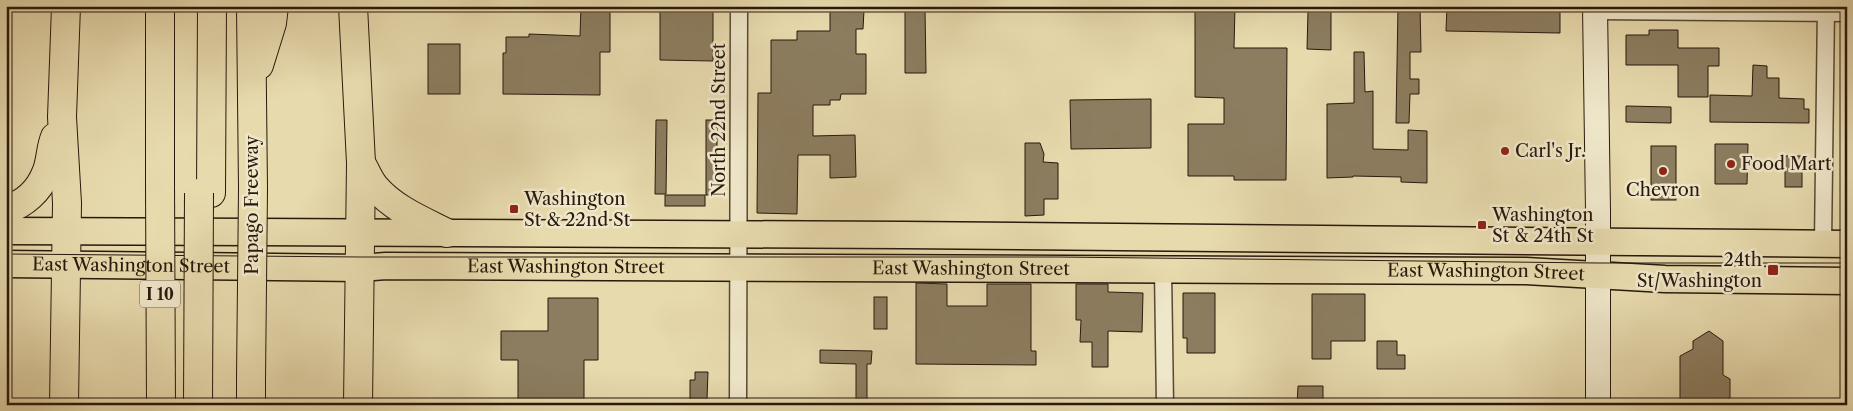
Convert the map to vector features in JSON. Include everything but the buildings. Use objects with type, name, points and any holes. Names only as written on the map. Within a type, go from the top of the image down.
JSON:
[{"type":"highway","points":[[64,405],[67,231],[62,117],[66,6]]},
{"type":"highway","name":"I 10","points":[[160,6],[161,405]]},
{"type":"highway","points":[[198,6],[210,405]]},
{"type":"highway","points":[[198,405],[212,6]]},
{"type":"highway","name":"Papago Freeway","points":[[251,6],[253,189],[251,405]]},
{"type":"highway","points":[[252,88],[272,23],[274,6]]},
{"type":"highway","points":[[353,6],[361,163],[358,405]]},
{"type":"highway","points":[[6,210],[32,195],[40,184],[47,172],[53,141],[62,117]]},
{"type":"highway","points":[[361,163],[374,185],[389,202],[447,233]]},
{"type":"main road","points":[[1595,9],[1598,405]]},
{"type":"main road","name":"East Washington Street","points":[[6,231],[738,234],[1835,244]]},
{"type":"main road","name":"East Washington Street","points":[[980,236],[1059,257],[1126,269]]},
{"type":"main road","name":"East Washington Street","points":[[6,264],[360,268],[386,266],[1517,271],[1665,279],[1847,280]]},
{"type":"street","name":"North 22nd Street","points":[[738,405],[739,6]]},
{"type":"street","points":[[1595,9],[1826,10],[1847,13]]},
{"type":"street","points":[[1826,10],[1835,244]]},
{"type":"street","points":[[1163,270],[1164,405]]},
{"type":"tram line","points":[[6,254],[361,257],[1059,257],[1598,263],[1847,263]]},
{"type":"place","name":"Carl's Jr.","points":[[1505,151]]},
{"type":"place","name":"Food Mart","points":[[1731,164]]},
{"type":"place","name":"Chevron","points":[[1663,171]]},
{"type":"place","name":"Washington St & 22nd St","points":[[514,209]]},
{"type":"place","name":"Washington St & 24th St","points":[[1482,225]]},
{"type":"place","name":"24th St/Washington","points":[[1773,270]]}]
